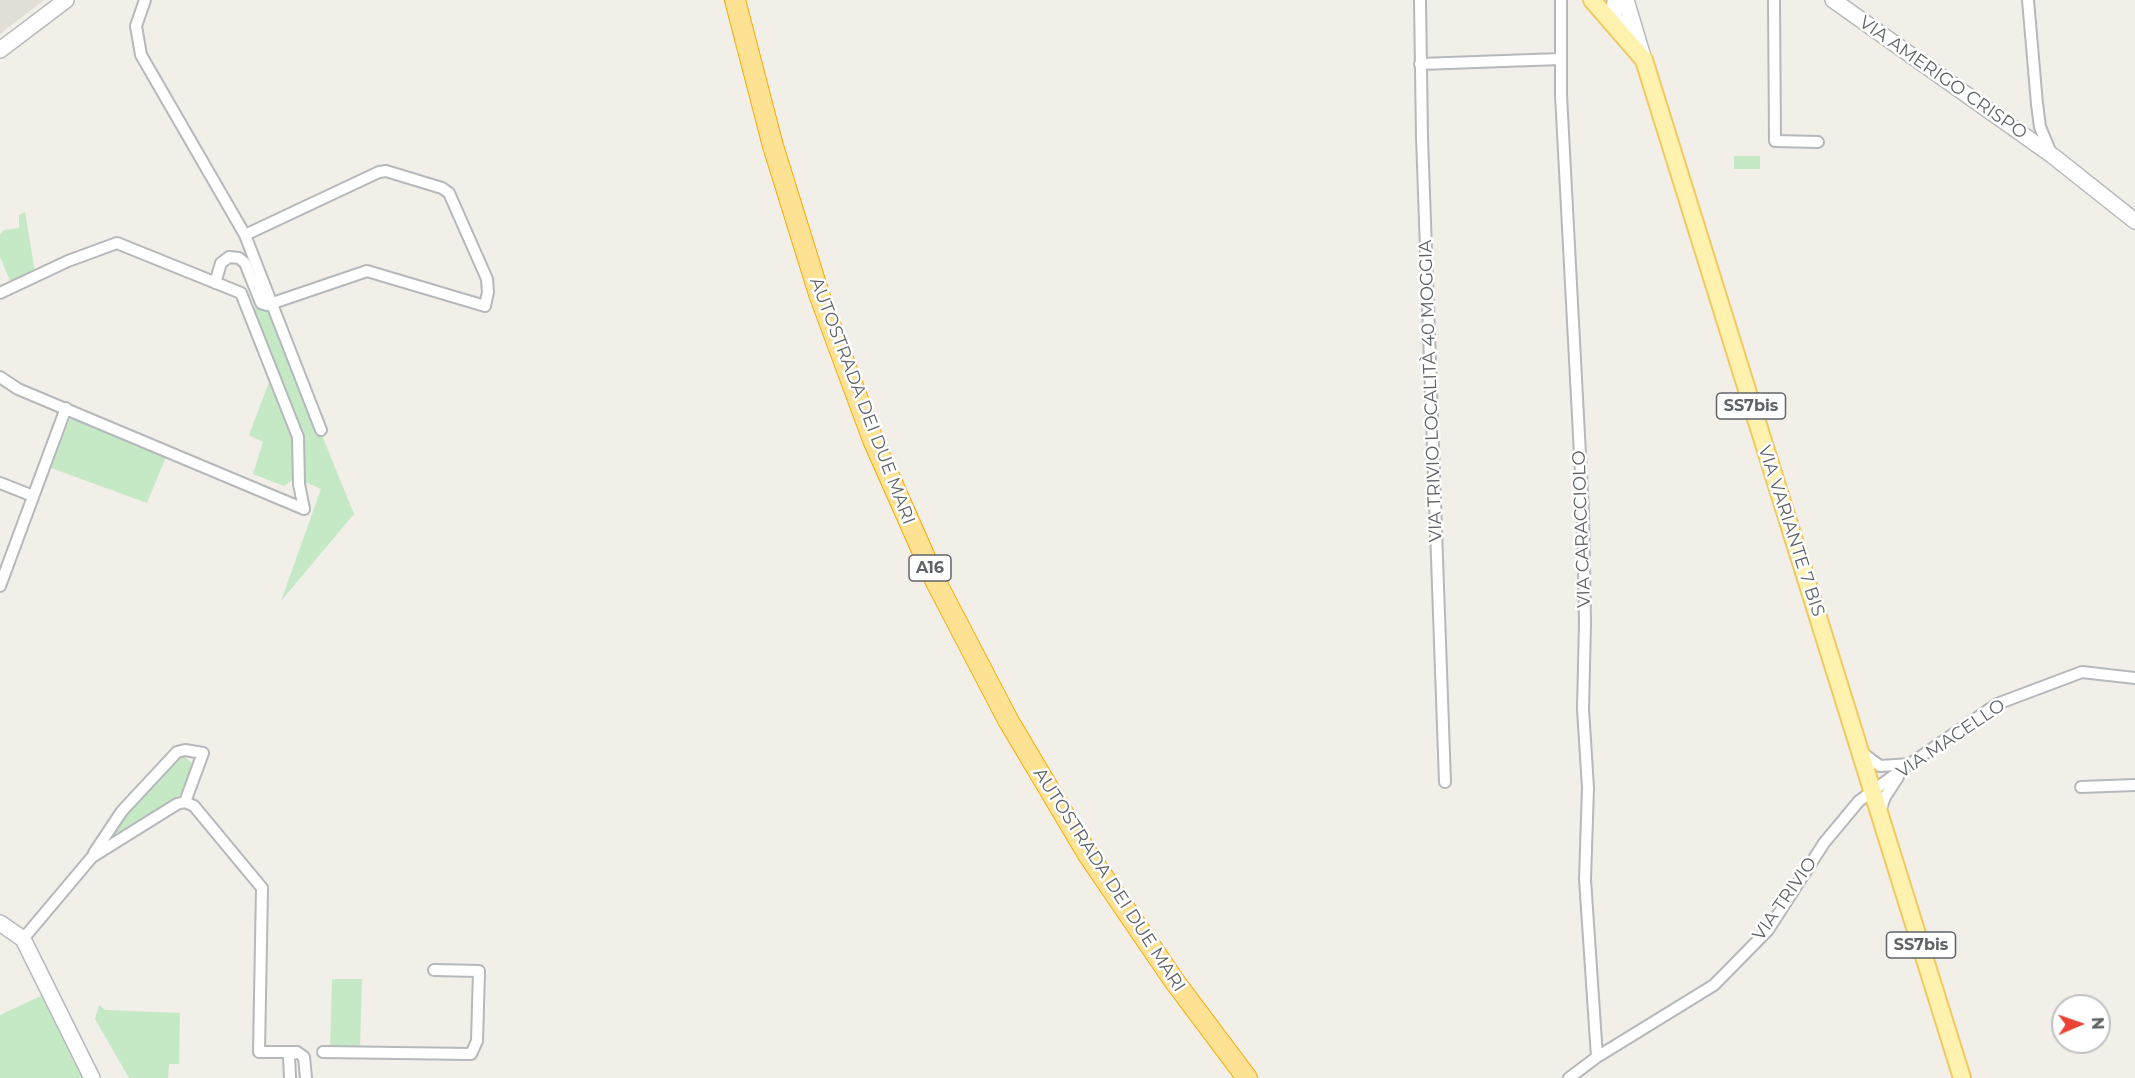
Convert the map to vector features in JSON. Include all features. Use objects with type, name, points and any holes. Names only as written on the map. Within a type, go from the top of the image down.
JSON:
[{"type":"highway","name":"AUTOSTRADA DEI DUE MARI","points":[[723,0],[762,149],[808,298],[863,445],[926,587],[997,725],[1077,859],[1165,988],[1232,1078]]},
{"type":"highway","name":"AUTOSTRADA DEI DUE MARI","points":[[735,0],[773,146],[819,294],[873,440],[932,572],[1008,720],[1087,853],[1175,982],[1247,1078]]},
{"type":"main road","name":"VIA VARIANTE 7 BIS","points":[[1592,0],[1644,60],[1962,1078]]},
{"type":"street","points":[[0,50],[66,0]]},
{"type":"street","points":[[145,0],[136,26],[141,55],[245,235],[321,430]]},
{"type":"street","name":"VIA TRIVIO LOCALITÀ 40 MOGGIA","points":[[1420,0],[1420,64],[1445,782]]},
{"type":"street","name":"VIA CARACCIOLO","points":[[1561,0],[1560,59],[1583,511],[1585,623],[1583,709],[1588,788],[1585,879],[1597,1057]]},
{"type":"street","points":[[1615,0],[1614,25],[1624,22],[1628,6]]},
{"type":"street","points":[[1774,0],[1775,141],[1818,142]]},
{"type":"street","name":"VIA AMERIGO CRISPO","points":[[1833,0],[2053,156],[2135,221]]},
{"type":"street","points":[[2028,0],[2037,104],[2045,143],[2053,156]]},
{"type":"street","points":[[1628,6],[1644,60]]},
{"type":"street","points":[[1420,64],[1560,59]]},
{"type":"street","points":[[215,283],[221,263],[229,257],[239,258],[245,263],[261,303],[273,305],[366,271],[485,306],[488,292],[484,269],[449,193],[442,188],[386,171],[379,171],[245,235]]},
{"type":"street","points":[[0,293],[78,257],[117,243],[241,293],[298,436],[298,484],[304,509],[18,389],[0,376]]},
{"type":"street","points":[[0,586],[66,408]]},
{"type":"street","points":[[0,483],[33,496]]},
{"type":"street","name":"VIA MACELLO","points":[[1874,791],[1997,704],[2082,672],[2135,678]]},
{"type":"street","points":[[24,939],[92,856],[122,811],[177,753],[185,750],[203,753],[185,802]]},
{"type":"street","points":[[1861,752],[1881,766],[1907,766]]},
{"type":"street","points":[[1880,812],[1885,797],[1907,766]]},
{"type":"street","points":[[2081,788],[2135,785]]},
{"type":"street","name":"VIA TRIVIO","points":[[1569,1078],[1597,1057],[1714,985],[1768,930],[1824,843],[1859,801],[1874,791]]},
{"type":"street","points":[[92,856],[177,804],[185,802],[194,806],[262,888],[260,1052],[297,1052],[304,1057],[306,1078]]},
{"type":"street","points":[[0,923],[24,939],[92,1078]]},
{"type":"street","points":[[323,1052],[471,1054],[477,1041],[479,971],[434,970]]},
{"type":"street","points":[[290,1078],[289,1056],[297,1052]]},
{"type":"shaded area","points":[[0,0],[44,0],[0,34]]},
{"type":"green space","points":[[1734,156],[1760,156],[1760,169],[1734,169]]},
{"type":"green space","points":[[25,212],[35,272],[11,283],[0,257],[0,235],[4,230],[19,228],[19,215]]},
{"type":"green space","points":[[252,307],[271,310],[354,514],[281,601],[321,489],[303,481],[303,438]]},
{"type":"green space","points":[[271,377],[294,440],[295,478],[284,486],[253,474],[263,442],[249,435]]},
{"type":"green space","points":[[71,416],[167,454],[147,503],[51,468]]},
{"type":"green space","points":[[185,757],[194,765],[187,787],[174,801],[115,838],[116,826],[179,758]]},
{"type":"green space","points":[[332,979],[362,979],[360,1049],[330,1048]]},
{"type":"green space","points":[[45,994],[86,1078],[0,1078],[0,1015]]},
{"type":"green space","points":[[99,1005],[105,1010],[180,1013],[179,1064],[169,1064],[168,1078],[129,1078],[95,1019]]}]
